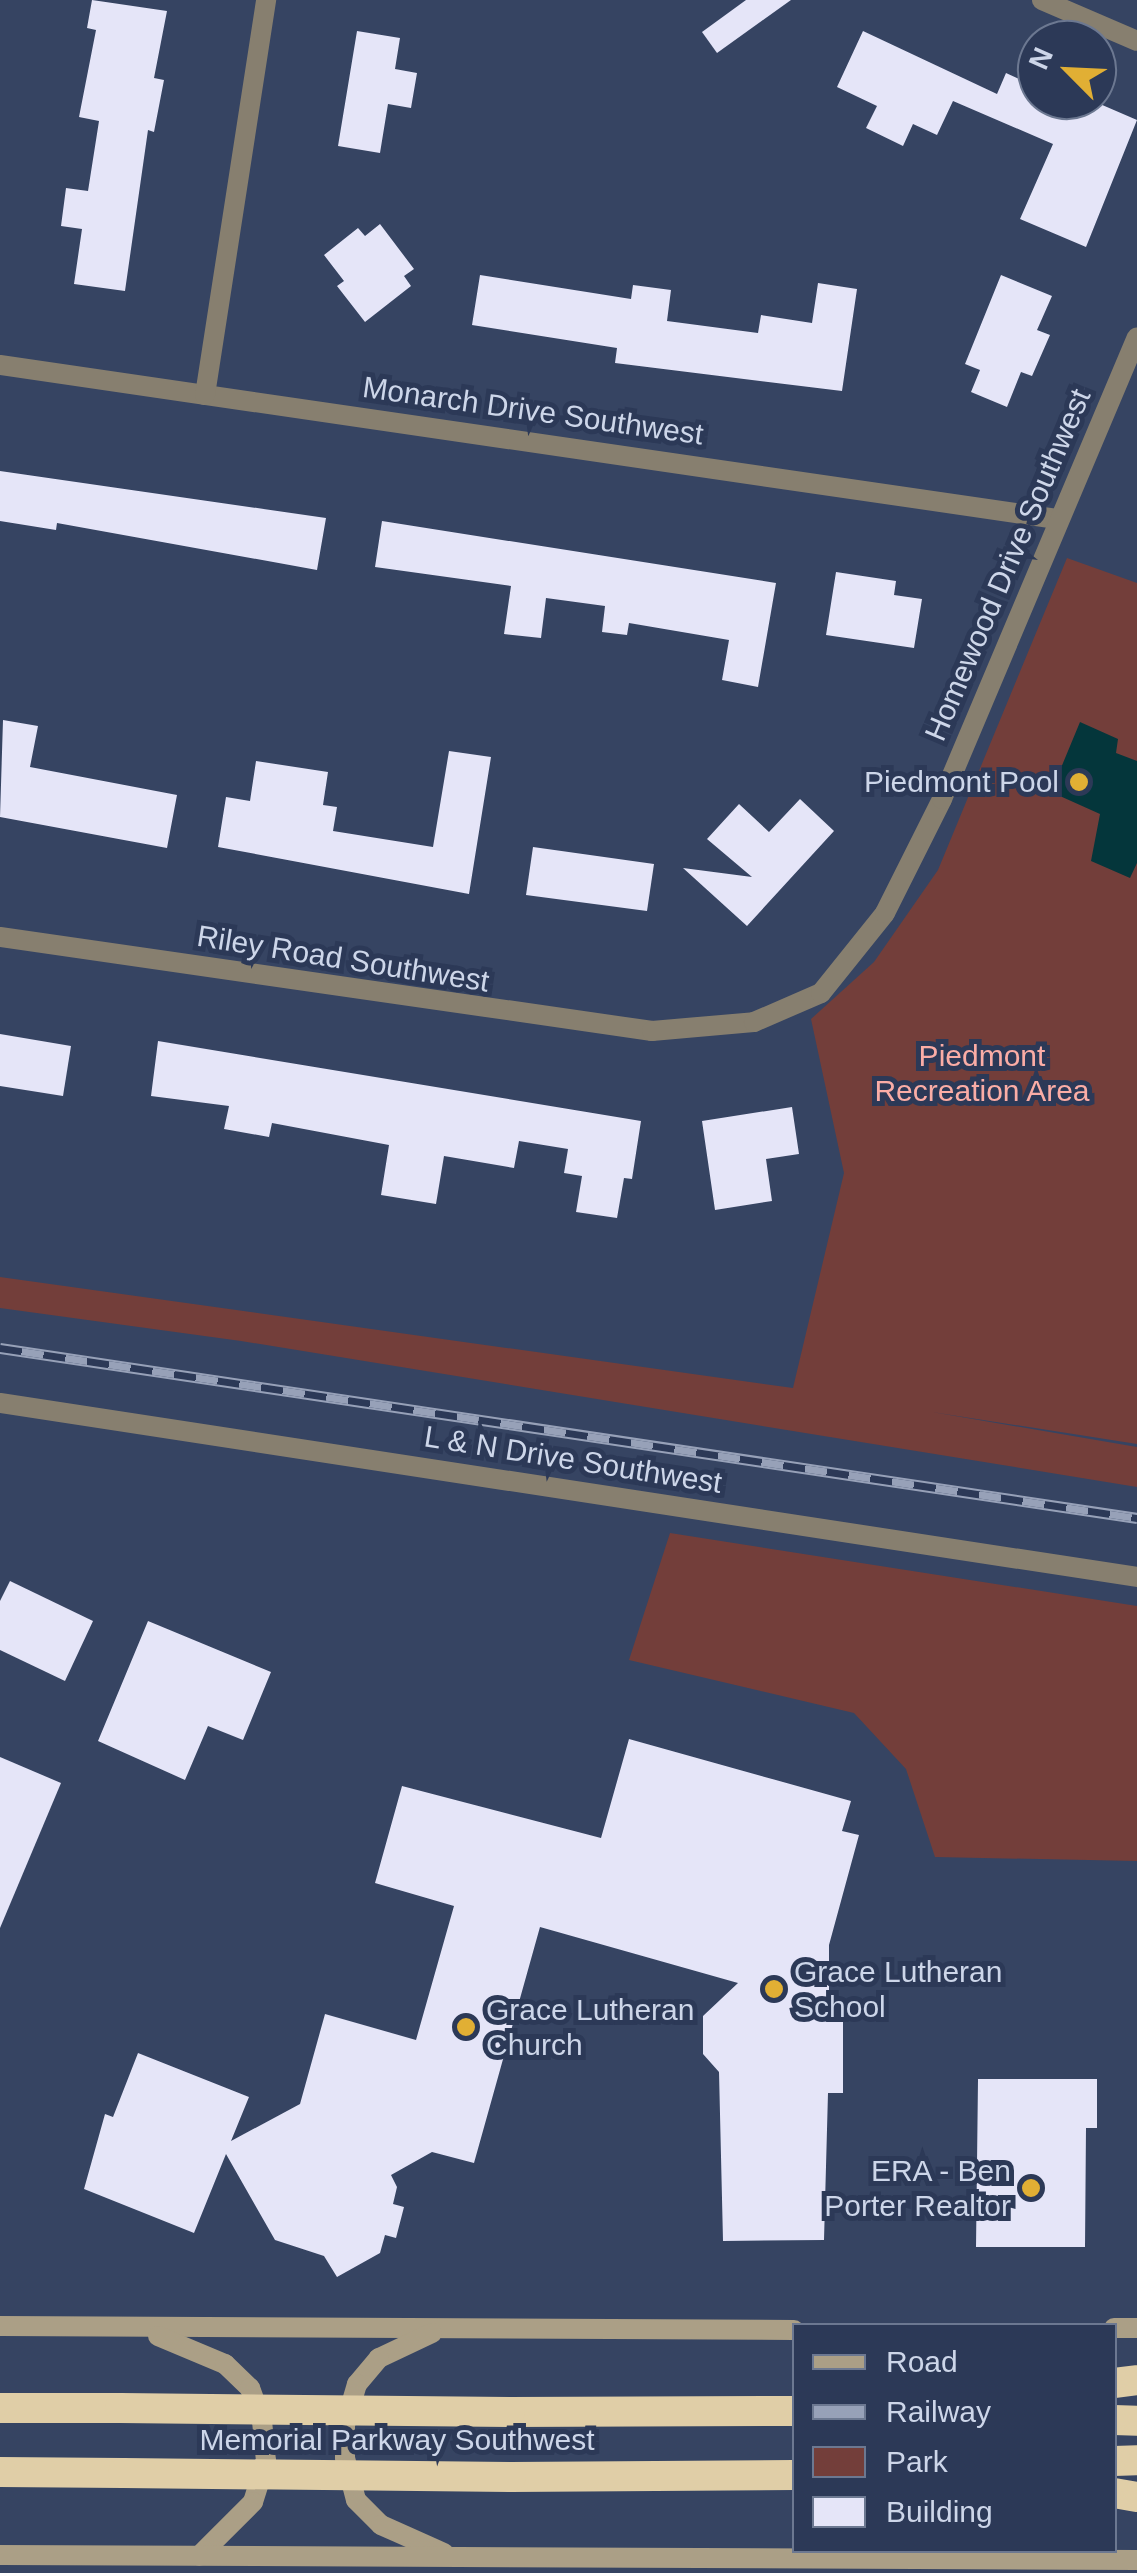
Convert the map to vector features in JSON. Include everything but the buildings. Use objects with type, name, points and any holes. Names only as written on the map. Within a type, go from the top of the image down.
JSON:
[{"type":"highway","name":"Memorial Parkway Southwest","points":[[0,2408],[792,2411]]},
{"type":"highway","name":"Memorial Parkway Southwest","points":[[0,2472],[792,2476]]},
{"type":"main road","points":[[0,2326],[142,2330],[792,2330]]},
{"type":"main road","points":[[142,2330],[225,2364],[250,2388],[262,2421],[266,2461],[253,2502],[199,2556]]},
{"type":"main road","points":[[438,2330],[379,2358],[357,2384],[345,2425],[345,2458],[356,2500],[382,2525],[453,2558]]},
{"type":"main road","points":[[0,2555],[1137,2560]]},
{"type":"street","points":[[205,395],[266,0]]},
{"type":"street","points":[[1042,0],[1137,41]]},
{"type":"street","name":"Homewood Drive Southwest","points":[[678,1028],[754,1022],[821,993],[885,913],[942,800],[1137,337]]},
{"type":"street","name":"Monarch Drive Southwest","points":[[0,366],[1058,519]]},
{"type":"street","name":"Riley Road Southwest","points":[[0,938],[480,1010],[678,1028]]},
{"type":"street","name":"L & N Drive Southwest","points":[[0,1402],[1137,1577]]},
{"type":"green space","name":"Piedmont Recreation Area","points":[[1067,558],[1137,583],[1137,1444],[932,1412],[1137,1447],[1137,1487],[241,1341],[0,1308],[0,1277],[793,1388],[844,1173],[811,1019],[874,962],[938,870]]},
{"type":"green space","points":[[670,1533],[1137,1606],[1137,1861],[935,1857],[906,1769],[854,1713],[629,1660]]},
{"type":"shaded area","points":[[1080,722],[1118,739],[1116,753],[1137,761],[1137,863],[1130,878],[1091,861],[1100,814],[1051,792]]},
{"type":"railway","points":[[0,1348],[1137,1518]]},
{"type":"place","name":"Piedmont Pool","points":[[1079,782]]},
{"type":"place","name":"Grace Lutheran School","points":[[774,1989]]},
{"type":"place","name":"Grace Lutheran Church","points":[[466,2027]]},
{"type":"place","name":"ERA - Ben Porter Realtor","points":[[1031,2188]]}]
